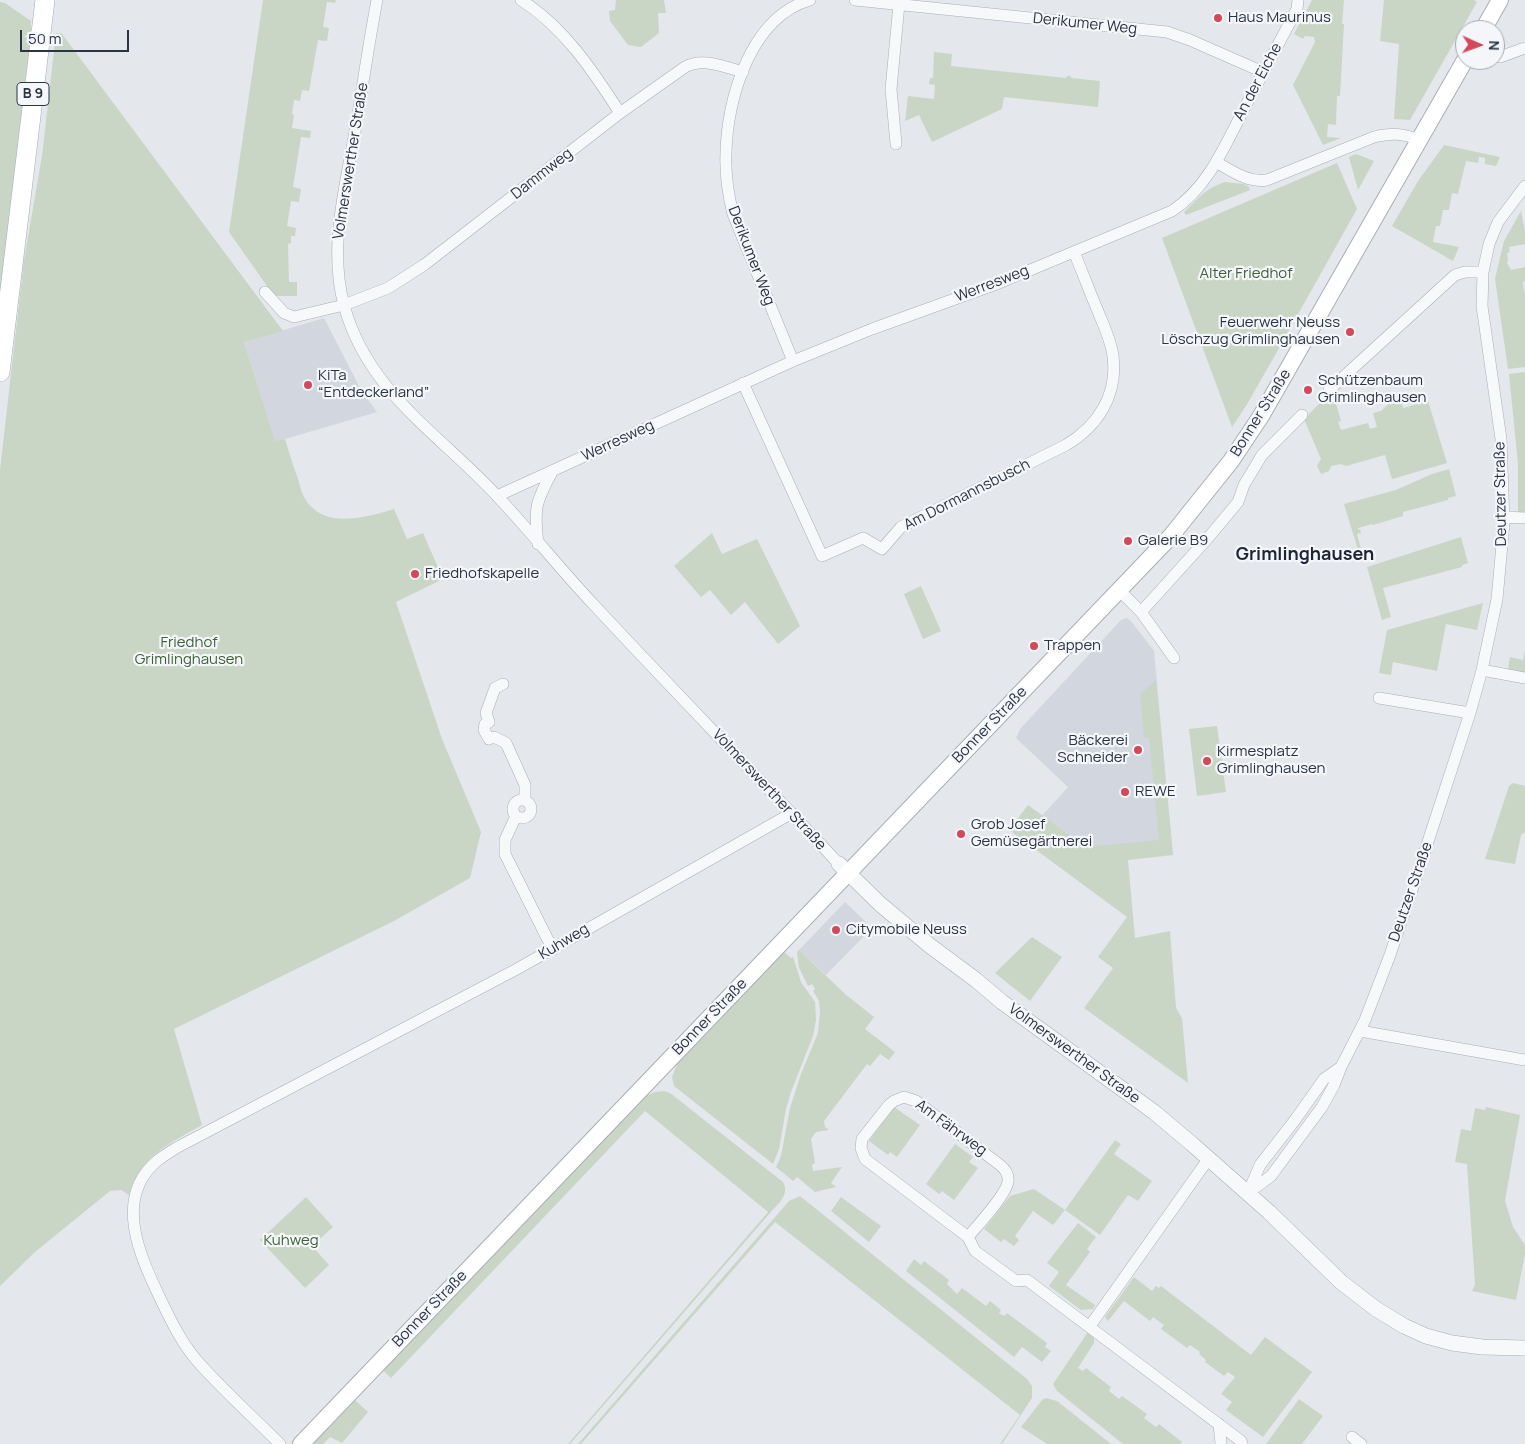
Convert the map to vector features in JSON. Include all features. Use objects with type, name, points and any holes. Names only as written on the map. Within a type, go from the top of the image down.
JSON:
[{"type":"main road","name":"B 9","points":[[0,372],[45,0]]},
{"type":"main road","points":[[1489,20],[1500,0]]},
{"type":"main road","name":"Bonner Straße","points":[[301,1444],[844,868],[1120,591],[1171,536],[1232,460],[1261,416],[1459,70]]},
{"type":"street","name":"Volmerswerther Straße","points":[[377,0],[343,199],[338,262],[338,276],[344,305],[355,337],[375,373],[413,416],[498,496],[538,544],[593,604],[880,904],[1002,1002],[1154,1112],[1248,1193],[1341,1282],[1376,1309],[1404,1326],[1426,1336],[1452,1343],[1482,1347],[1525,1348]]},
{"type":"street","points":[[521,0],[531,6],[579,53],[620,113]]},
{"type":"street","name":"Derikumer Weg","points":[[793,361],[737,227],[730,202],[726,164],[731,113],[743,72],[756,43],[768,26],[782,14],[798,4],[810,0]]},
{"type":"street","name":"Derikumer Weg","points":[[855,0],[1167,32],[1263,72]]},
{"type":"street","name":"An der Eiche","points":[[1216,162],[1297,9],[1298,0]]},
{"type":"street","points":[[896,144],[891,89],[900,4]]},
{"type":"street","points":[[1505,55],[1522,48]]},
{"type":"street","name":"Dammweg","points":[[265,292],[284,313],[294,317],[344,305],[380,292],[402,280],[620,113],[685,67],[695,62],[704,62],[743,72]]},
{"type":"street","points":[[1216,162],[1249,180],[1259,181],[1267,180],[1385,134],[1405,134],[1419,140]]},
{"type":"street","name":"Werresweg","points":[[498,496],[793,361],[872,328],[998,283],[1172,211],[1194,193],[1216,162]]},
{"type":"street","name":"Deutzer Straße","points":[[1248,1193],[1260,1165],[1324,1079],[1341,1067],[1360,1031],[1390,955],[1470,713],[1482,670],[1497,599],[1504,517],[1501,439],[1482,306],[1483,272],[1489,244],[1498,222],[1525,186]]},
{"type":"street","name":"Am Dormannsbusch","points":[[743,383],[822,556],[862,538],[882,549],[900,527],[1079,438],[1099,417],[1106,406],[1113,381],[1113,355],[1109,340],[1074,252]]},
{"type":"street","points":[[1329,390],[1455,275],[1465,272],[1483,272]]},
{"type":"street","points":[[1141,612],[1238,502],[1244,485],[1262,455],[1302,415]]},
{"type":"street","points":[[538,544],[536,510],[541,492],[552,472]]},
{"type":"street","points":[[1504,517],[1525,518]]},
{"type":"street","points":[[1120,591],[1141,612],[1174,658]]},
{"type":"street","points":[[1482,670],[1525,678]]},
{"type":"street","points":[[502,684],[495,688],[486,713],[489,722],[485,724],[484,730],[489,740],[494,737],[506,743],[525,785],[524,800],[516,803],[513,808],[516,816],[505,840],[505,854],[553,950]]},
{"type":"street","points":[[1379,698],[1470,713]]},
{"type":"street","name":"Kuhweg","points":[[280,1444],[199,1363],[179,1337],[138,1247],[133,1208],[142,1179],[157,1161],[176,1148],[553,950],[598,922],[689,873],[792,813]]},
{"type":"street","points":[[1360,1031],[1525,1060]]},
{"type":"street","name":"Am Fährweg","points":[[968,1237],[1004,1192],[1008,1182],[1007,1172],[1000,1164],[916,1101],[904,1098],[894,1101],[862,1139],[860,1148],[863,1156],[968,1237],[975,1251],[1016,1281],[1027,1280],[1241,1441],[1242,1444]]},
{"type":"street","points":[[1090,1326],[1208,1158]]},
{"type":"street","points":[[1218,1424],[1221,1444]]},
{"type":"shaded area","name":"KiTa “Entdeckerland”","points":[[324,318],[361,390],[377,412],[275,442],[244,342]]},
{"type":"shaded area","points":[[1127,618],[1154,651],[1173,855],[1085,847],[1042,816],[1068,787],[1016,738],[1020,729],[1121,620]]},
{"type":"shaded area","points":[[845,902],[872,928],[826,975],[799,950]]},
{"type":"green space","points":[[263,0],[336,0],[335,3],[327,2],[323,27],[329,28],[327,41],[318,40],[309,91],[302,90],[300,101],[294,100],[292,114],[294,115],[292,128],[311,131],[310,138],[301,137],[293,187],[301,189],[299,202],[291,201],[287,226],[296,228],[295,236],[291,236],[291,243],[288,244],[289,282],[297,282],[297,296],[274,296],[229,232]]},
{"type":"green space","points":[[616,0],[664,0],[666,13],[658,13],[659,33],[641,47],[628,45],[610,21],[609,11],[615,10]]},
{"type":"green space","points":[[1312,0],[1344,0],[1340,96],[1337,96],[1336,125],[1328,124],[1327,137],[1341,138],[1323,145],[1293,85],[1315,42],[1314,37],[1305,36],[1303,39],[1294,34]]},
{"type":"green space","points":[[1384,0],[1474,0],[1477,2],[1467,20],[1455,20],[1455,41],[1410,120],[1394,119],[1399,44],[1380,41]]},
{"type":"green space","points":[[0,2],[5,3],[31,21],[31,34],[0,293]]},
{"type":"green space","name":"Friedhof Grimlinghausen","points":[[56,33],[62,34],[283,331],[244,342],[275,441],[285,439],[304,497],[312,507],[322,514],[333,518],[358,518],[394,509],[407,539],[423,533],[443,579],[396,602],[442,739],[481,832],[470,878],[394,921],[174,1029],[202,1125],[157,1152],[140,1170],[129,1195],[121,1190],[110,1191],[35,1252],[0,1286],[0,470],[24,260],[42,156]]},
{"type":"green space","points":[[934,52],[952,54],[951,66],[1066,78],[1071,76],[1071,78],[1100,81],[1098,107],[1004,97],[1002,109],[932,142],[919,115],[905,121],[908,96],[934,99],[935,85],[929,84],[930,78],[933,78]]},
{"type":"green space","points":[[1444,145],[1500,157],[1496,166],[1485,164],[1485,158],[1479,157],[1478,163],[1466,161],[1458,194],[1452,193],[1449,210],[1443,210],[1440,226],[1436,226],[1433,242],[1459,247],[1453,261],[1392,226],[1418,181]]},
{"type":"green space","points":[[1356,154],[1374,161],[1358,190],[1349,157]]},
{"type":"green space","name":"Alter Friedhof","points":[[1337,163],[1357,209],[1246,406],[1232,427],[1162,238]]},
{"type":"green space","points":[[1225,182],[1244,184],[1250,190],[1186,215],[1184,212],[1202,194]]},
{"type":"green space","points":[[1521,211],[1525,244],[1509,247],[1510,252],[1507,253],[1507,263],[1511,270],[1525,267],[1525,281],[1523,282],[1525,295],[1525,367],[1508,369],[1495,279],[1504,241]]},
{"type":"green space","points":[[1525,372],[1525,512],[1518,512],[1518,464],[1509,374]]},
{"type":"green space","points":[[1330,393],[1335,400],[1341,421],[1338,422],[1341,430],[1368,423],[1370,429],[1377,427],[1373,413],[1381,411],[1400,394],[1403,408],[1428,401],[1447,463],[1392,479],[1385,455],[1346,466],[1341,464],[1331,466],[1329,471],[1321,474],[1317,466],[1321,459],[1304,419]]},
{"type":"green space","points":[[1449,469],[1456,496],[1448,498],[1448,500],[1403,512],[1403,516],[1358,528],[1361,533],[1357,534],[1361,549],[1358,550],[1344,504],[1396,490],[1432,474]]},
{"type":"green space","points":[[712,533],[722,554],[757,539],[800,626],[778,644],[745,602],[731,615],[710,590],[701,597],[674,566]]},
{"type":"green space","points":[[1461,537],[1468,563],[1462,565],[1462,567],[1383,588],[1391,617],[1382,620],[1367,567]]},
{"type":"green space","points":[[921,586],[941,631],[923,639],[904,594]]},
{"type":"green space","points":[[1483,603],[1477,630],[1446,624],[1437,671],[1393,662],[1391,675],[1379,673],[1387,630]]},
{"type":"green space","points":[[1525,651],[1525,673],[1508,669],[1510,657],[1523,660]]},
{"type":"green space","points":[[1156,680],[1173,855],[1128,860],[1135,938],[1170,931],[1176,1008],[1182,1018],[1188,1083],[1084,1008],[1113,968],[1098,957],[1127,917],[1009,830],[1028,805],[1085,847],[1159,840],[1149,738],[1144,738],[1140,694]]},
{"type":"green space","name":"Kirmesplatz Grimlinghausen","points":[[1217,726],[1226,792],[1197,796],[1189,729]]},
{"type":"green space","points":[[1513,783],[1525,786],[1525,832],[1521,835],[1515,864],[1485,859],[1509,786]]},
{"type":"green space","points":[[1032,937],[1062,957],[1030,1001],[995,973]]},
{"type":"green space","points":[[799,950],[845,994],[874,1017],[865,1029],[895,1052],[889,1060],[880,1054],[870,1066],[867,1064],[824,1121],[825,1127],[829,1130],[816,1132],[811,1139],[815,1163],[812,1165],[813,1171],[842,1167],[831,1183],[836,1187],[815,1192],[797,1177],[793,1181],[776,1167],[781,1156],[790,1108],[801,1074],[818,1033],[819,1001],[813,991],[815,989],[812,984],[808,986],[799,968],[797,952]]},
{"type":"green space","points":[[784,952],[791,958],[793,957],[801,982],[815,1002],[816,1020],[813,1036],[791,1092],[779,1149],[773,1164],[674,1086],[672,1077],[678,1062]]},
{"type":"green space","points":[[664,1091],[670,1093],[783,1182],[785,1187],[784,1195],[570,1444],[568,1444],[768,1212],[645,1111],[391,1378],[383,1370],[645,1096]]},
{"type":"green space","points":[[894,1107],[920,1125],[897,1157],[890,1152],[888,1155],[869,1141]]},
{"type":"green space","points":[[1486,1107],[1520,1115],[1505,1201],[1513,1227],[1525,1245],[1516,1300],[1472,1291],[1475,1285],[1467,1164],[1455,1162],[1461,1129],[1471,1131],[1475,1108],[1485,1110]]},
{"type":"green space","points":[[1115,1140],[1121,1144],[1114,1154],[1152,1181],[1138,1201],[1128,1195],[1100,1235],[1065,1210]]},
{"type":"green space","points":[[955,1144],[973,1157],[969,1162],[978,1168],[954,1200],[942,1191],[939,1194],[926,1184]]},
{"type":"green space","points":[[1034,1189],[1065,1210],[1053,1225],[1033,1211],[1015,1236],[1019,1240],[1014,1246],[1004,1239],[1001,1242],[984,1229],[1010,1196]]},
{"type":"green space","points":[[800,1196],[1027,1379],[1032,1386],[1032,1398],[1002,1444],[1000,1444],[1020,1415],[775,1222],[581,1444],[578,1444],[789,1201]]},
{"type":"green space","name":"Kuhweg","points":[[306,1197],[333,1227],[312,1246],[329,1265],[305,1288],[260,1240]]},
{"type":"green space","points":[[841,1197],[881,1226],[869,1242],[831,1211]]},
{"type":"green space","points":[[1078,1223],[1096,1237],[1087,1249],[1090,1252],[1066,1285],[1095,1305],[1093,1309],[1081,1310],[1049,1286],[1059,1272],[1047,1263]]},
{"type":"green space","points":[[914,1259],[921,1265],[924,1261],[949,1280],[947,1284],[957,1294],[962,1288],[986,1306],[990,1301],[1001,1310],[999,1313],[1004,1316],[1007,1313],[1047,1343],[1045,1347],[1051,1351],[1042,1362],[1022,1347],[1014,1357],[906,1271]]},
{"type":"green space","points":[[1134,1277],[1152,1291],[1156,1286],[1159,1288],[1161,1286],[1251,1355],[1265,1337],[1312,1372],[1263,1437],[1226,1410],[1232,1402],[1221,1394],[1235,1377],[1228,1372],[1224,1376],[1205,1362],[1206,1360],[1199,1354],[1200,1352],[1190,1345],[1187,1348],[1161,1329],[1164,1325],[1153,1317],[1150,1321],[1124,1301],[1108,1321],[1105,1317]]},
{"type":"green space","points":[[1088,1332],[1094,1335],[1094,1343],[1078,1368],[1083,1371],[1086,1368],[1111,1387],[1109,1391],[1119,1399],[1122,1396],[1147,1414],[1144,1418],[1156,1427],[1159,1424],[1182,1442],[1180,1444],[1123,1444],[1057,1391],[1053,1384]]},
{"type":"green space","points":[[1046,1398],[1057,1401],[1111,1444],[1047,1444],[1021,1427],[1042,1400]]},
{"type":"green space","points":[[1299,1399],[1323,1416],[1302,1444],[1266,1444]]},
{"type":"green space","points":[[355,1400],[368,1412],[342,1443],[330,1437],[323,1444],[313,1444]]},
{"type":"place","name":"Haus Maurinus","points":[[1218,18]]},
{"type":"place","name":"Feuerwehr Neuss Löschzug Grimlinghausen","points":[[1350,332]]},
{"type":"place","name":"KiTa “Entdeckerland”","points":[[308,385]]},
{"type":"place","name":"Schützenbaum Grimlinghausen","points":[[1308,390]]},
{"type":"place","name":"Galerie B9","points":[[1128,541]]},
{"type":"place","name":"Friedhofskapelle","points":[[415,574]]},
{"type":"place","name":"Trappen","points":[[1034,646]]},
{"type":"place","name":"Bäckerei Schneider","points":[[1138,750]]},
{"type":"place","name":"Kirmesplatz Grimlinghausen","points":[[1207,761]]},
{"type":"place","name":"REWE","points":[[1125,792]]},
{"type":"place","name":"Grob Josef Gemüsegärtnerei","points":[[961,834]]},
{"type":"place","name":"Citymobile Neuss","points":[[836,930]]},
{"type":"district","name":"Grimlinghausen","points":[[1305,555]]}]
